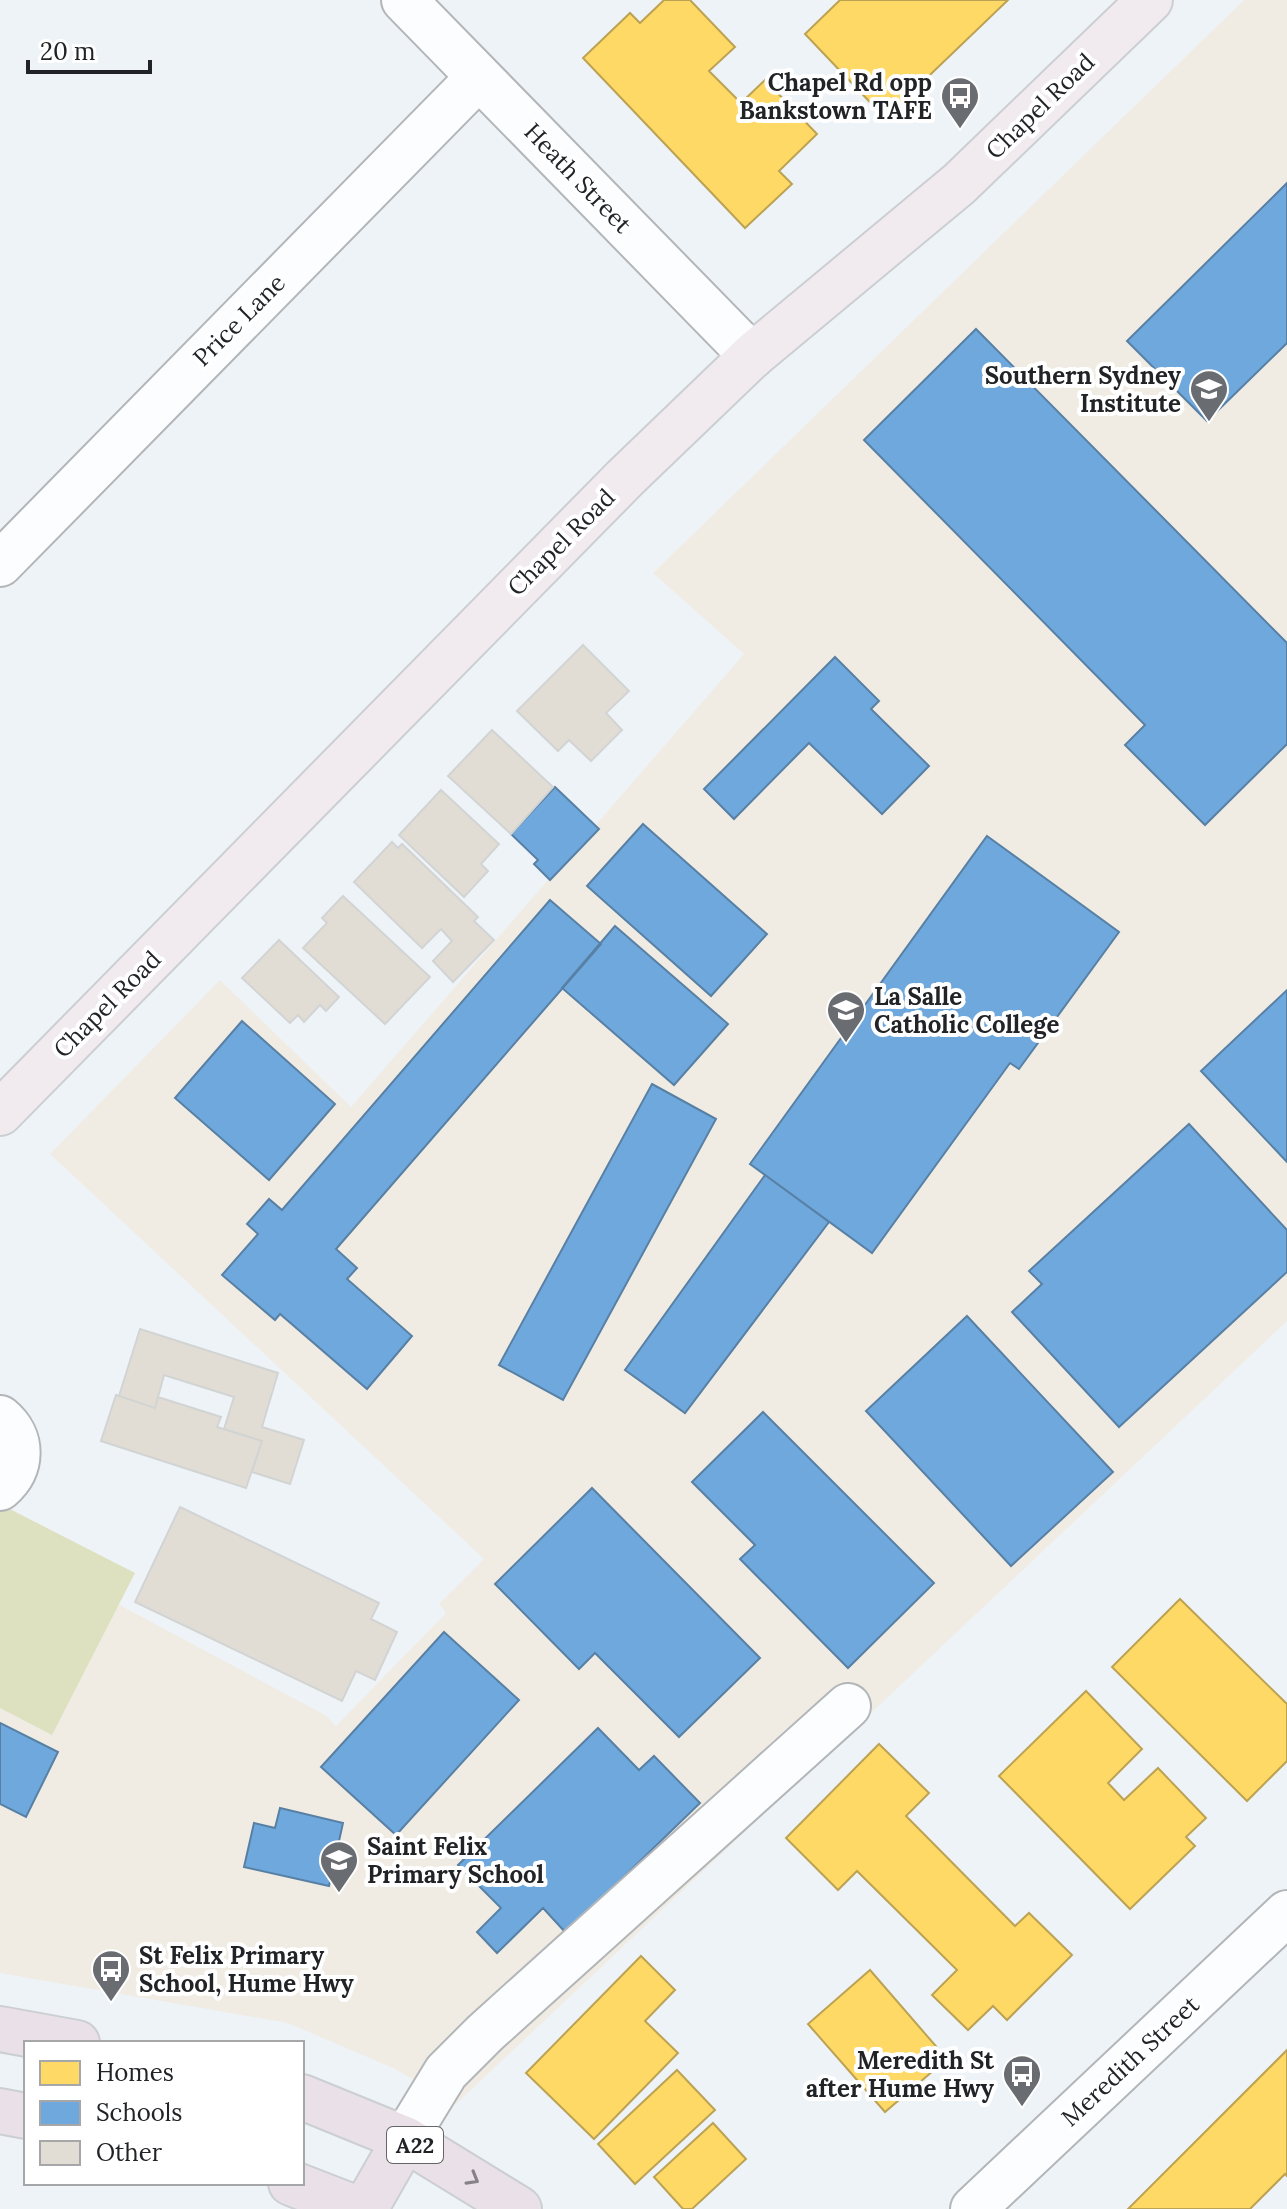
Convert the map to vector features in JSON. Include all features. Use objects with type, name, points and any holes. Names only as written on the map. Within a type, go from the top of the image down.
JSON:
[{"type":"highway","points":[[0,2029],[66,2041]]},
{"type":"highway","name":"A22","points":[[304,2098],[405,2139],[519,2209]]},
{"type":"highway","points":[[0,2111],[24,2116]]},
{"type":"highway","points":[[365,2209],[405,2139]]},
{"type":"highway","points":[[296,2185],[358,2209]]},
{"type":"main road","name":"Chapel Road","points":[[0,1113],[625,478],[752,356],[959,184],[1150,0]]},
{"type":"street","name":"Heath Street","points":[[404,0],[752,356]]},
{"type":"street","name":"Price Lane","points":[[0,564],[479,77]]},
{"type":"street","points":[[0,1418],[12,1429],[19,1456],[16,1469],[0,1488]]},
{"type":"street","points":[[405,2139],[446,2072],[485,2033],[848,1706]]},
{"type":"street","name":"Meredith Street","points":[[973,2209],[1287,1913]]},
{"type":"shaded area","name":"La Salle Catholic College","points":[[1244,0],[1287,0],[1287,1321],[456,2104],[393,2068],[288,2023],[0,1973],[0,1541],[325,1715],[336,1726],[446,1613],[439,1604],[484,1559],[50,1154],[220,980],[351,1107],[744,654],[653,573]]},
{"type":"green space","points":[[0,1504],[135,1573],[52,1735],[0,1708]]},
{"type":"building: Homes","points":[[664,0],[690,0],[735,47],[709,71],[741,103],[765,80],[817,134],[779,171],[792,184],[745,228],[583,58],[630,13],[640,23]]},
{"type":"building: Homes","points":[[840,0],[1008,0],[885,118],[805,34]]},
{"type":"building: Homes","points":[[1180,1599],[1287,1704],[1287,1761],[1247,1801],[1112,1667]]},
{"type":"building: Homes","points":[[1086,1691],[1142,1749],[1108,1783],[1124,1800],[1158,1768],[1206,1818],[1186,1837],[1195,1846],[1130,1909],[999,1776]]},
{"type":"building: Homes","points":[[879,1744],[929,1793],[906,1816],[1015,1926],[1029,1913],[1072,1955],[1007,2020],[993,2006],[968,2030],[932,1995],[957,1970],[857,1871],[838,1890],[786,1838]]},
{"type":"building: Homes","points":[[641,1956],[675,1990],[645,2021],[678,2053],[594,2139],[526,2073]]},
{"type":"building: Homes","points":[[870,1970],[947,2059],[885,2112],[808,2024]]},
{"type":"building: Homes","points":[[1287,2050],[1287,2176],[1285,2174],[1250,2209],[1128,2209]]},
{"type":"building: Homes","points":[[677,2070],[715,2110],[635,2184],[598,2144]]},
{"type":"building: Homes","points":[[713,2123],[746,2159],[692,2209],[683,2209],[654,2177]]},
{"type":"building: Schools","points":[[1287,183],[1287,343],[1207,421],[1127,341]]},
{"type":"building: Schools","points":[[976,329],[1287,643],[1287,744],[1205,825],[1125,745],[1145,725],[864,440]]},
{"type":"building: Schools","points":[[835,657],[879,701],[871,709],[929,766],[882,814],[809,743],[734,819],[704,789]]},
{"type":"building: Schools","points":[[555,787],[599,829],[550,880],[534,864],[538,860],[511,834]]},
{"type":"building: Schools","points":[[643,824],[767,934],[711,996],[587,886]]},
{"type":"building: Schools","points":[[987,836],[1119,932],[1019,1069],[1010,1063],[872,1253],[750,1164]]},
{"type":"building: Schools","points":[[550,900],[601,944],[336,1249],[357,1268],[347,1279],[412,1336],[367,1389],[280,1314],[275,1320],[222,1275],[258,1234],[247,1224],[269,1199],[282,1210]]},
{"type":"building: Schools","points":[[615,926],[728,1024],[674,1085],[562,988]]},
{"type":"building: Schools","points":[[1287,990],[1287,1162],[1201,1071]]},
{"type":"building: Schools","points":[[242,1021],[335,1104],[269,1180],[175,1098]]},
{"type":"building: Schools","points":[[652,1084],[716,1119],[563,1400],[499,1365]]},
{"type":"building: Schools","points":[[1189,1124],[1287,1230],[1287,1272],[1119,1427],[1012,1312],[1042,1284],[1029,1271]]},
{"type":"building: Schools","points":[[765,1175],[829,1222],[685,1413],[625,1370]]},
{"type":"building: Schools","points":[[967,1316],[1113,1472],[1011,1566],[866,1411]]},
{"type":"building: Schools","points":[[763,1412],[934,1583],[848,1668],[740,1559],[755,1545],[692,1482]]},
{"type":"building: Schools","points":[[592,1488],[760,1658],[679,1737],[595,1653],[579,1669],[495,1584]]},
{"type":"building: Schools","points":[[444,1632],[519,1700],[396,1835],[321,1767]]},
{"type":"building: Schools","points":[[0,1723],[58,1752],[26,1817],[0,1804]]},
{"type":"building: Schools","points":[[598,1728],[639,1770],[654,1756],[700,1803],[566,1933],[543,1908],[497,1953],[477,1932],[501,1908],[458,1865]]},
{"type":"building: Schools","points":[[280,1808],[343,1823],[329,1886],[244,1867],[254,1823],[275,1828]]},
{"type":"building: Other","points":[[583,645],[629,691],[606,713],[622,730],[591,761],[569,740],[558,751],[517,711]]},
{"type":"building: Other","points":[[492,730],[553,787],[511,834],[448,776]]},
{"type":"building: Other","points":[[441,790],[499,844],[481,864],[488,871],[464,897],[399,835]]},
{"type":"building: Other","points":[[392,842],[398,848],[402,844],[478,917],[474,921],[494,940],[453,982],[433,961],[452,941],[441,929],[422,948],[354,882]]},
{"type":"building: Other","points":[[343,896],[430,977],[385,1024],[303,948],[327,923],[322,918]]},
{"type":"building: Other","points":[[279,940],[339,997],[326,1011],[320,1005],[304,1022],[298,1015],[290,1023],[242,978]]},
{"type":"building: Other","points":[[140,1329],[278,1373],[262,1427],[304,1440],[290,1484],[252,1472],[262,1441],[224,1429],[234,1397],[164,1375],[155,1408],[119,1396]]},
{"type":"building: Other","points":[[116,1395],[155,1408],[158,1397],[221,1417],[217,1427],[262,1441],[246,1488],[101,1441]]},
{"type":"building: Other","points":[[180,1507],[379,1603],[371,1619],[397,1632],[375,1680],[356,1671],[342,1701],[135,1602]]},
{"type":"place","name":"Chapel Rd opp Bankstown TAFE","points":[[960,130]]},
{"type":"place","name":"Southern Sydney Institute","points":[[1209,423]]},
{"type":"place","name":"La Salle Catholic College","points":[[846,1044]]},
{"type":"place","name":"Saint Felix Primary School","points":[[339,1894]]},
{"type":"place","name":"St Felix Primary School, Hume Hwy","points":[[111,2003]]},
{"type":"place","name":"Meredith St after Hume Hwy","points":[[1022,2108]]}]
